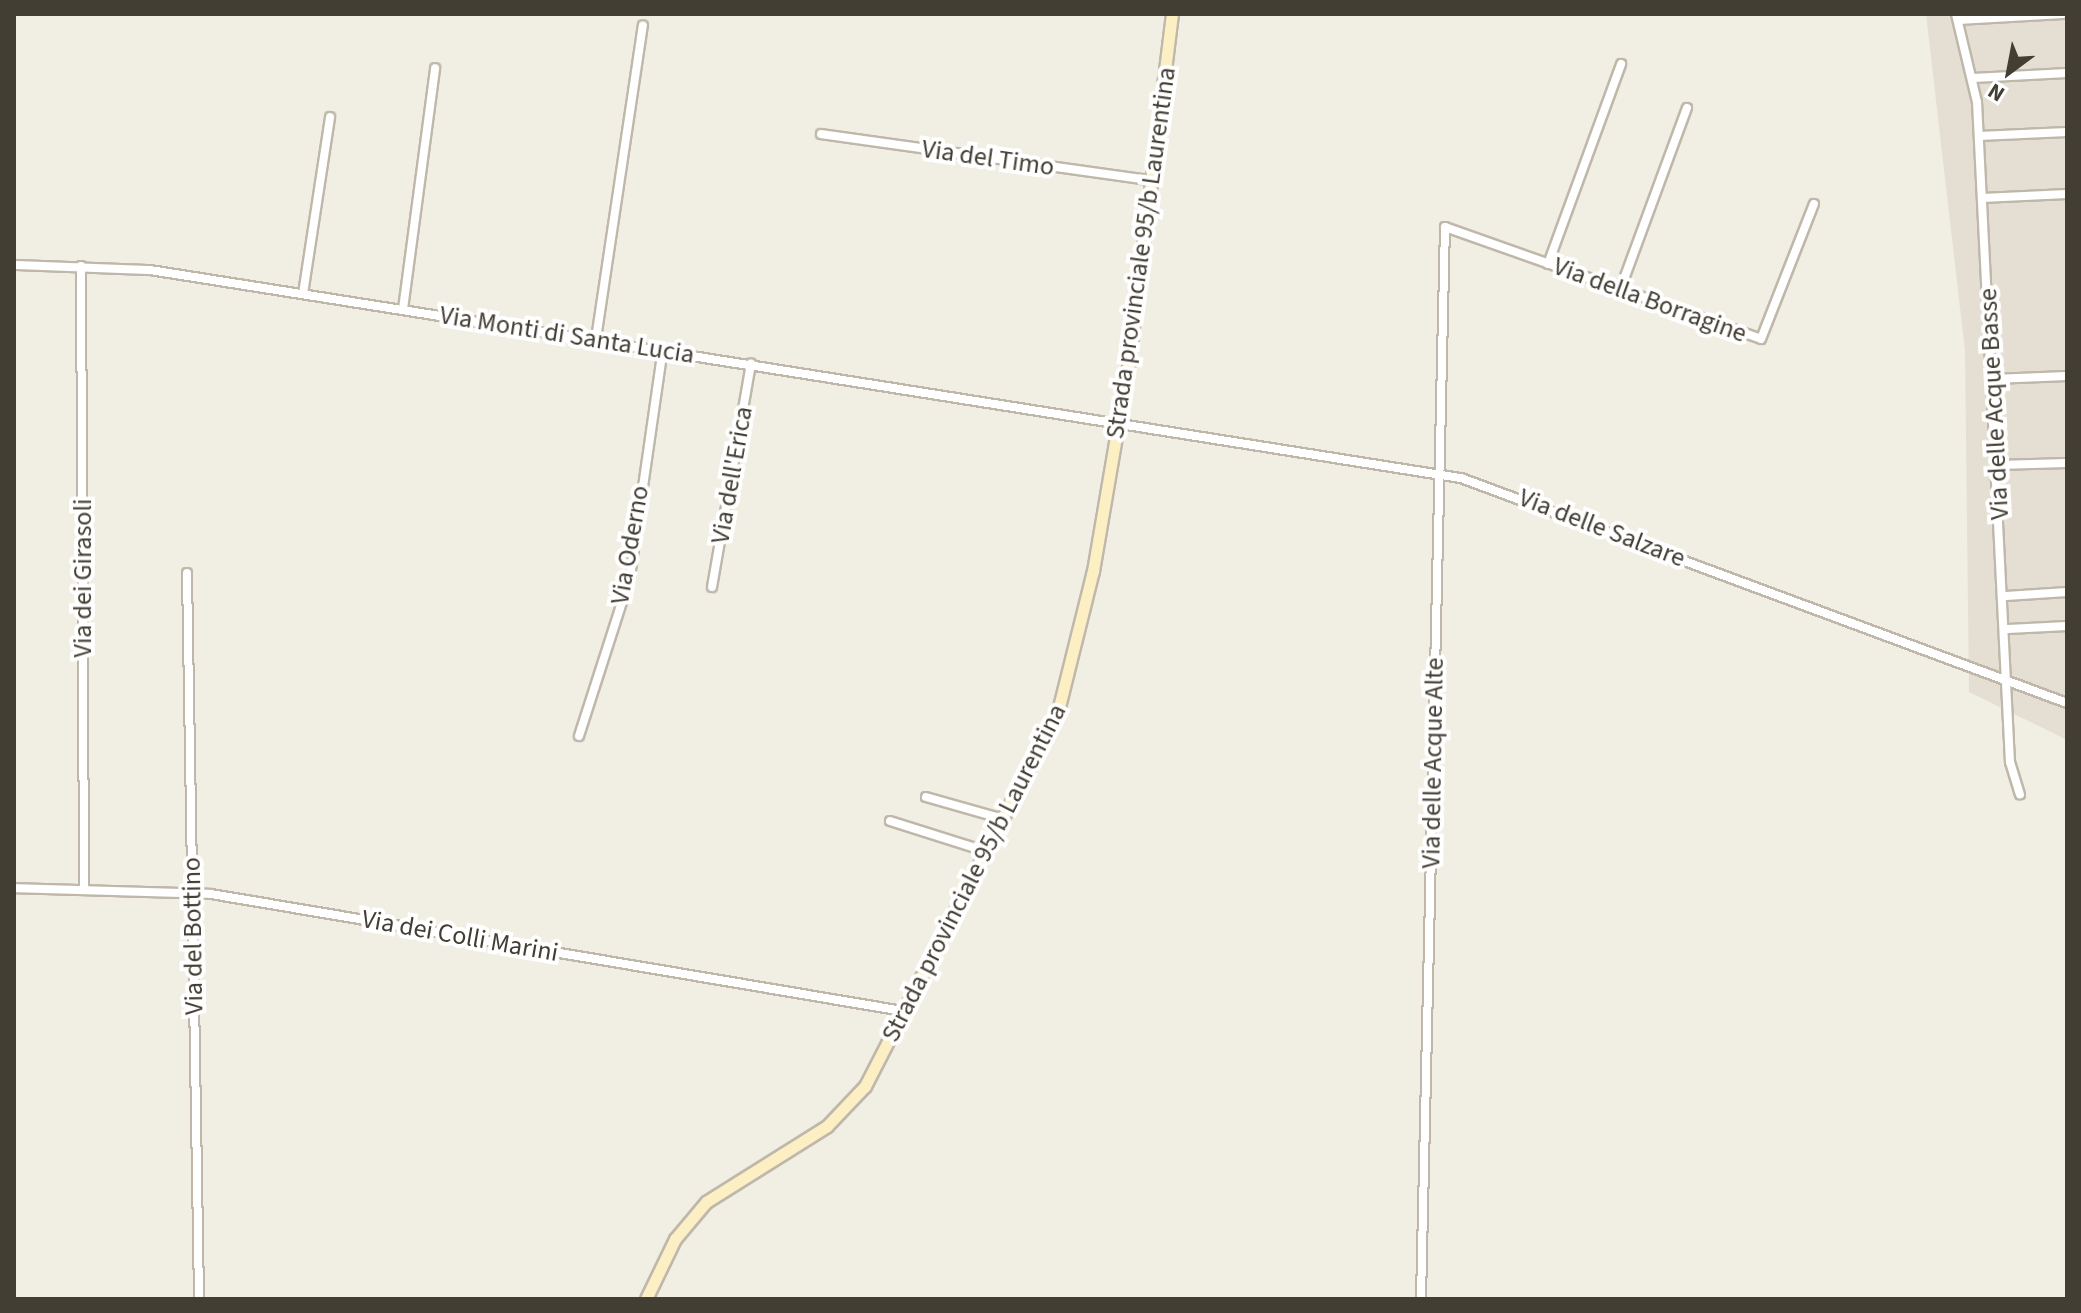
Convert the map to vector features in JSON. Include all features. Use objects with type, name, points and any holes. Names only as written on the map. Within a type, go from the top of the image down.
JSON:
[{"type":"main road","name":"Strada provinciale 95/b Laurentina","points":[[646,1299],[673,1242],[702,1206],[853,1101],[1003,819],[1069,679],[1119,423],[1154,181],[1172,14]]},
{"type":"street","points":[[1957,17],[2063,14]]},
{"type":"street","name":"Via delle Acque Basse","points":[[1957,17],[1973,78],[1979,136],[2011,682],[2010,762],[2020,794]]},
{"type":"street","points":[[596,339],[643,26]]},
{"type":"street","points":[[1548,264],[1621,64]]},
{"type":"street","points":[[403,309],[435,68]]},
{"type":"street","points":[[1973,78],[2067,73]]},
{"type":"street","points":[[1620,290],[1687,108]]},
{"type":"street","points":[[303,294],[330,117]]},
{"type":"street","points":[[1979,136],[2067,132]]},
{"type":"street","name":"Via del Timo","points":[[821,134],[1154,181]]},
{"type":"street","points":[[1982,198],[2067,194]]},
{"type":"street","name":"Via della Borragine","points":[[1445,227],[1763,339],[1814,204]]},
{"type":"street","name":"Via delle Acque Alte","points":[[1421,1299],[1445,227]]},
{"type":"street","name":"Via Monti di Santa Lucia","points":[[14,265],[81,266],[303,294],[1119,423]]},
{"type":"street","name":"Via dei Girasoli","points":[[81,266],[84,889]]},
{"type":"street","name":"Via Oderno","points":[[579,736],[630,577],[663,349]]},
{"type":"street","name":"Via dell'Erica","points":[[712,587],[751,363]]},
{"type":"street","points":[[1993,379],[2067,376]]},
{"type":"street","name":"Via delle Salzare","points":[[1119,423],[1439,474],[1489,486],[2067,703]]},
{"type":"street","points":[[1998,465],[2067,463]]},
{"type":"street","name":"Via del Bottino","points":[[187,573],[199,1299]]},
{"type":"street","points":[[2006,596],[2067,592]]},
{"type":"street","points":[[2008,629],[2067,626]]},
{"type":"street","points":[[926,797],[1003,819]]},
{"type":"street","points":[[890,821],[985,851]]},
{"type":"street","name":"Via dei Colli Marini","points":[[14,888],[193,892],[903,1011]]},
{"type":"shaded area","points":[[1926,14],[2067,14],[2067,740],[1969,692],[1965,351]]}]
